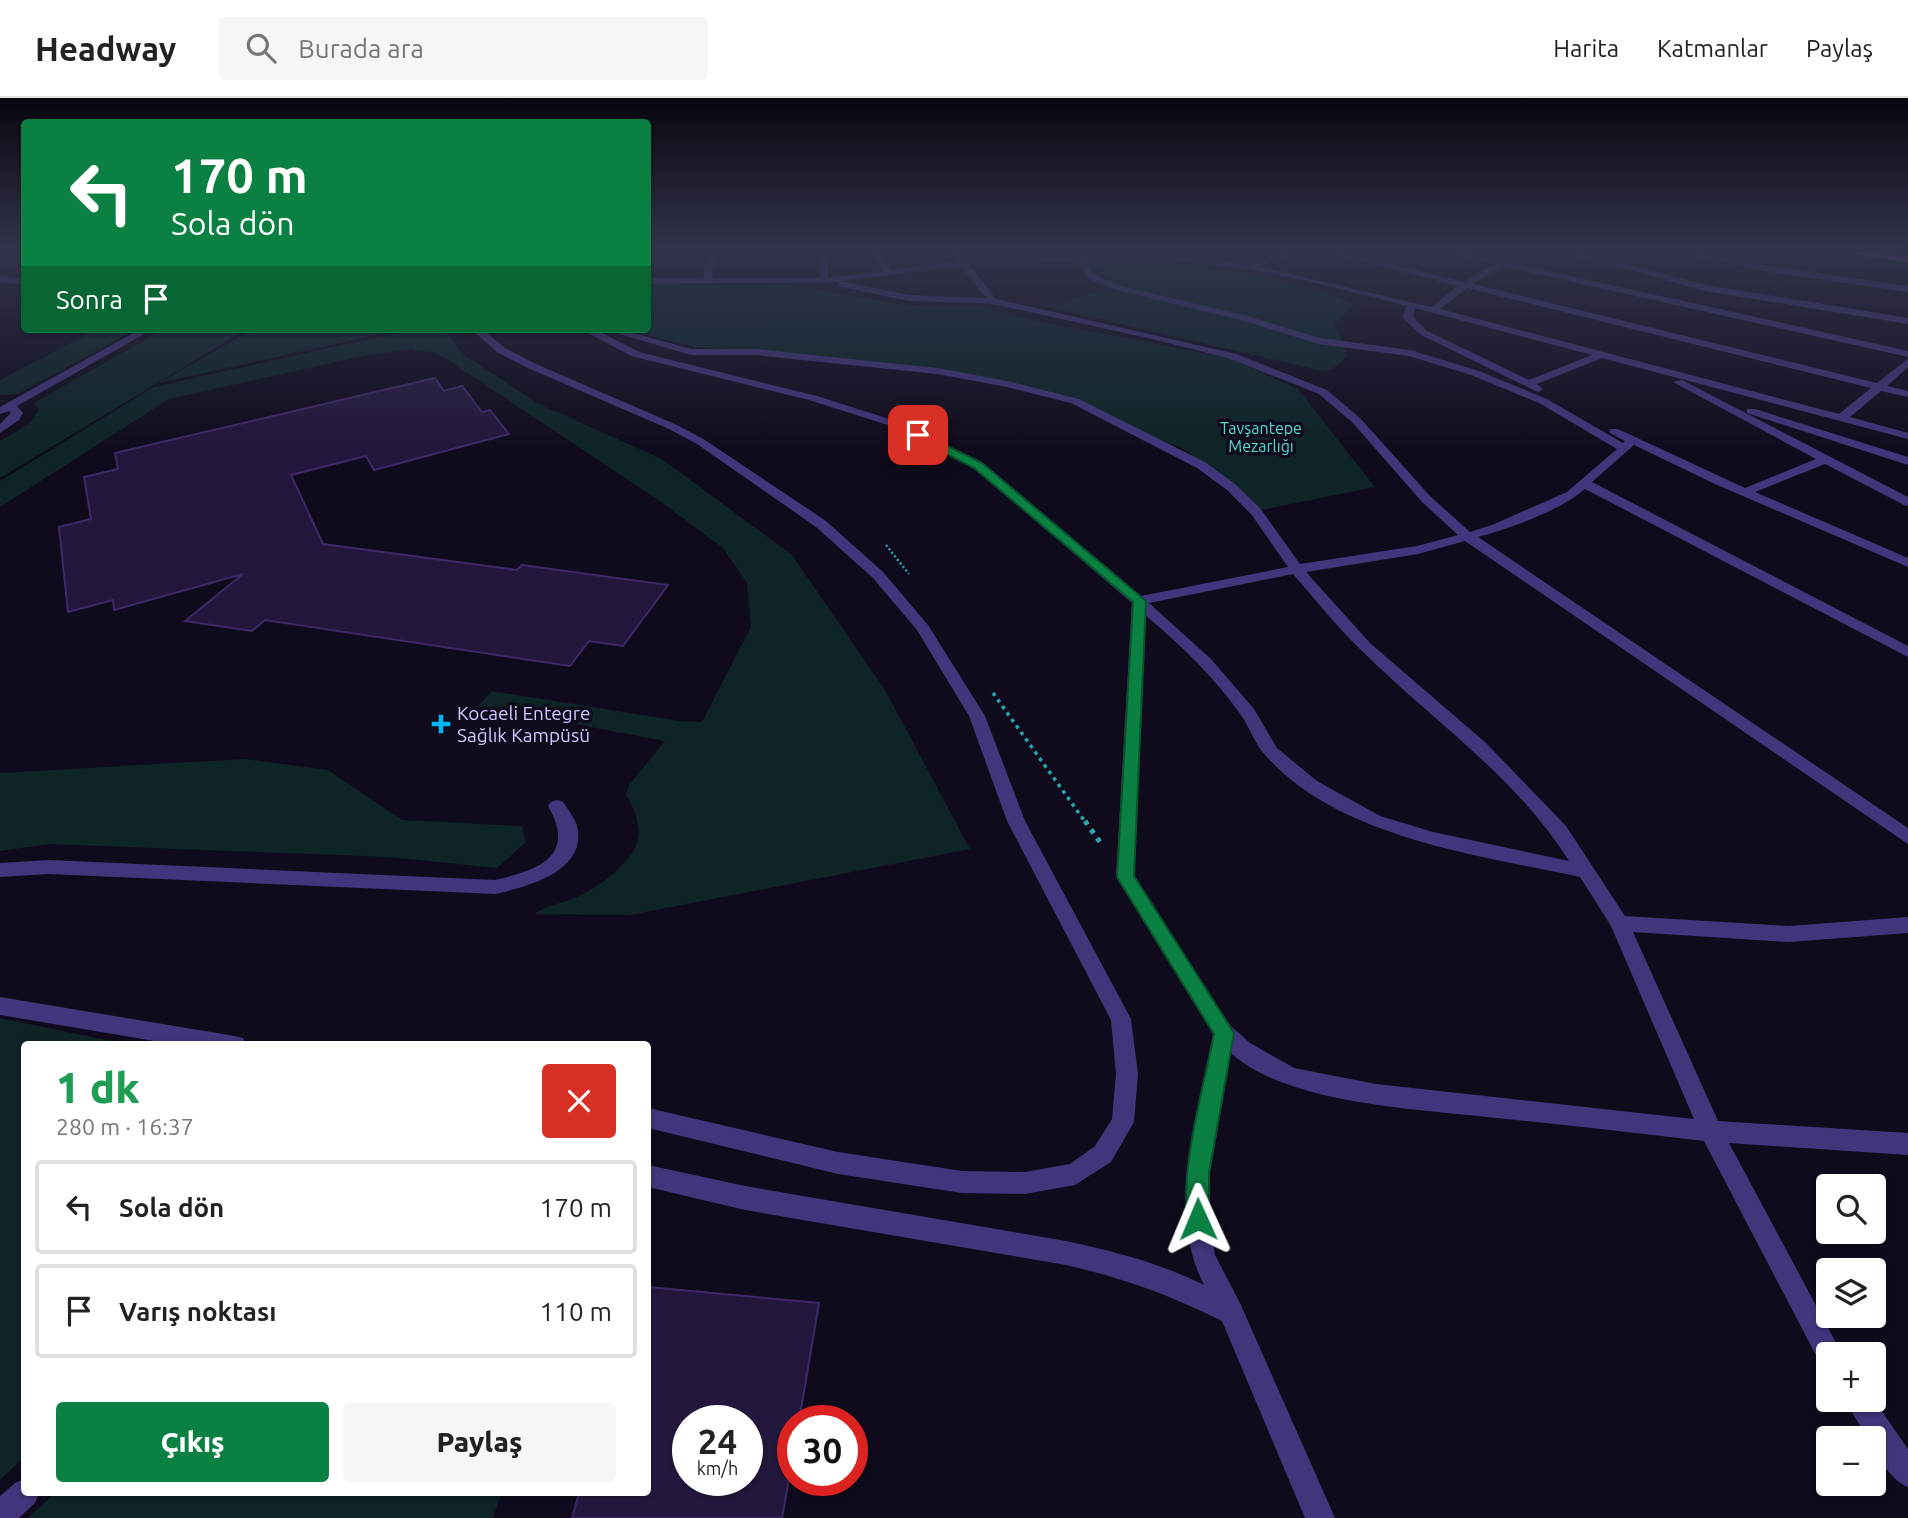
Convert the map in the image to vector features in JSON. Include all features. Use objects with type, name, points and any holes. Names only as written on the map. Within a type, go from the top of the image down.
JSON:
[{"type":"street","points":[[1064,317],[1232,356],[1323,392],[1357,421],[1426,499],[1467,536],[1908,837]]},
{"type":"street","points":[[1241,317],[1319,341],[1410,353],[1475,373],[1543,401],[1628,444],[1908,563]]},
{"type":"street","points":[[1408,317],[1424,333],[1529,384],[1628,444]]},
{"type":"street","points":[[1460,317],[1908,436]]},
{"type":"street","points":[[1594,317],[1908,394]]},
{"type":"street","points":[[1735,317],[1908,354]]},
{"type":"street","points":[[1885,317],[1908,321]]},
{"type":"street","points":[[5,408],[141,333]]},
{"type":"street","points":[[481,333],[501,350],[532,366],[673,427],[701,442],[821,524],[878,575],[923,628],[977,716],[1016,821],[1121,1019],[1127,1074],[1124,1122],[1103,1154],[1076,1174],[1025,1183],[961,1182],[838,1163],[651,1119]]},
{"type":"street","points":[[594,333],[635,354],[813,398],[898,425],[978,465],[1139,601],[1206,662],[1248,713],[1271,752],[1311,785],[1374,821],[1433,839],[1585,872]]},
{"type":"street","points":[[622,333],[691,352],[756,352],[937,371],[1007,384],[1075,401],[1201,465],[1231,487],[1256,511],[1296,569],[1365,646],[1480,747],[1560,831],[1619,923],[1711,1131],[1823,1342]]},
{"type":"street","points":[[1529,384],[1601,355]]},
{"type":"street","points":[[1842,418],[1908,362]]},
{"type":"street","points":[[1660,371],[1695,392],[1908,502]]},
{"type":"street","points":[[1702,382],[1742,408],[1908,461]]},
{"type":"street","points":[[0,430],[15,418],[17,413],[5,408]]},
{"type":"street","points":[[1139,601],[1296,569],[1419,550],[1497,528],[1571,495],[1628,444]]},
{"type":"street","points":[[1745,492],[1826,458]]},
{"type":"street","points":[[1856,474],[1908,492]]},
{"type":"street","points":[[1584,483],[1908,652]]},
{"type":"street","points":[[1139,601],[1125,877],[1224,1033],[1242,1049],[1289,1076],[1376,1094],[1711,1131],[1908,1144]]},
{"type":"street","points":[[0,870],[49,867],[495,887],[522,882],[549,868],[566,849],[569,831],[557,806]]},
{"type":"street","points":[[1619,923],[1789,934],[1908,925]]},
{"type":"street","points":[[0,1006],[211,1041]]},
{"type":"street","points":[[1224,1033],[1198,1173],[1198,1219],[1203,1257],[1231,1312],[1320,1518]]},
{"type":"street","points":[[651,1177],[745,1198],[1107,1262],[1175,1284],[1231,1312]]},
{"type":"street","points":[[1866,1412],[1908,1473]]},
{"type":"street","points":[[0,1516],[22,1496]]},
{"type":"path","points":[[886,545],[912,578]]},
{"type":"path","points":[[985,682],[1125,877]]},
{"type":"green space","name":"Tavşantepe Mezarlığı","points":[[651,317],[1021,317],[1229,358],[1298,389],[1375,487],[1256,511],[1187,451],[1062,398],[1009,382],[749,350],[695,347],[638,333],[651,333]]},
{"type":"green space","points":[[1092,317],[1340,317],[1334,323],[1348,355],[1333,369],[1322,371]]},
{"type":"green space","points":[[89,333],[129,333],[18,394],[0,395],[0,380]]},
{"type":"green space","points":[[157,333],[240,333],[0,478],[0,441],[29,424],[39,410],[34,403]]},
{"type":"green space","points":[[247,333],[386,333],[159,383]]},
{"type":"green space","points":[[396,333],[447,333],[464,355],[537,403],[662,459],[792,555],[885,690],[970,849],[630,915],[534,914],[591,890],[609,877],[632,854],[639,833],[635,813],[626,795],[629,785],[665,741],[478,706],[492,691],[679,721],[702,722],[751,627],[747,583],[723,548],[661,502],[450,361],[433,352],[413,349],[363,356],[169,399],[0,507],[0,481],[154,387]]},
{"type":"green space","points":[[245,759],[328,770],[402,820],[522,826],[526,842],[497,868],[389,857],[50,844],[0,851],[0,773]]},
{"type":"green space","points":[[0,1018],[111,1041],[21,1041],[21,1460],[0,1480]]},
{"type":"green space","points":[[52,1496],[500,1496],[493,1518],[28,1518]]},
{"type":"building","points":[[435,378],[444,391],[462,386],[482,412],[490,410],[509,434],[374,470],[366,456],[291,475],[323,544],[517,570],[522,565],[668,585],[623,646],[589,641],[570,666],[265,620],[252,631],[185,621],[243,574],[114,610],[113,600],[68,612],[59,527],[91,519],[84,477],[118,469],[115,453]]},
{"type":"building","points":[[651,1287],[819,1303],[802,1405],[777,1405],[777,1496],[786,1496],[782,1518],[572,1518],[578,1496],[651,1496]]},
{"type":"place","name":"Kocaeli Entegre Sağlık Kampüsü","points":[[441,724]]},
{"type":"route","points":[[918,435],[978,465],[1139,601],[1125,877],[1224,1033],[1198,1173],[1198,1219]]}]
